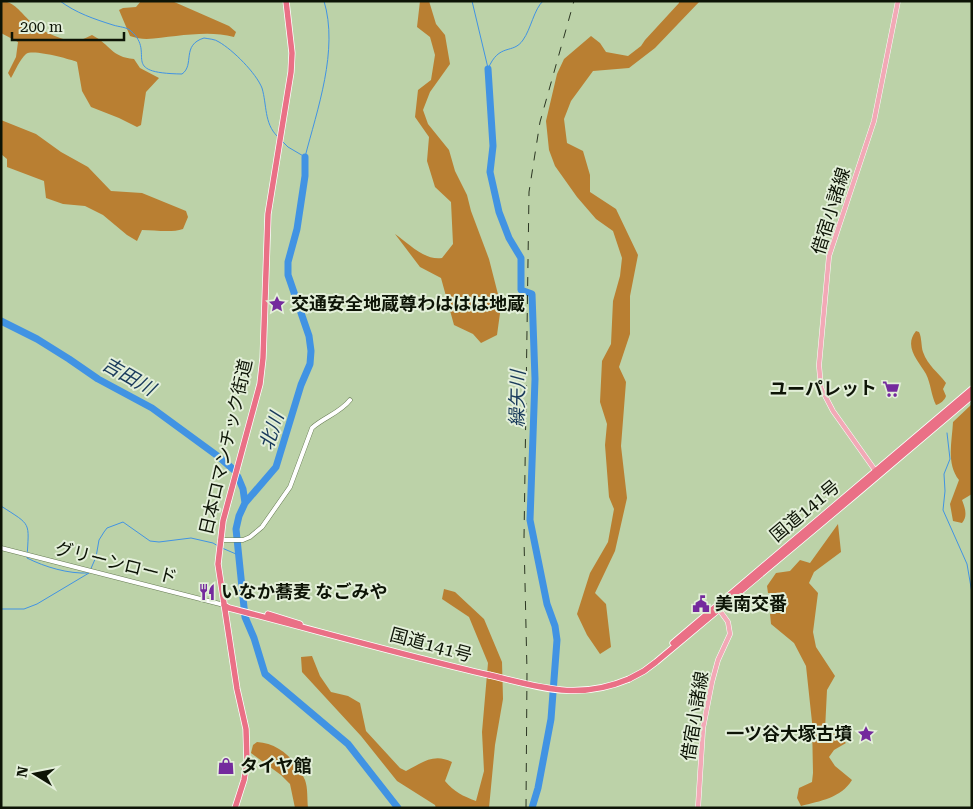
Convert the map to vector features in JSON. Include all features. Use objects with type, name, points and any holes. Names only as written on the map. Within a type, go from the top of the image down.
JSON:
[{"type":"highway","name":"日本ロマンチック街道","points":[[235,808],[244,780],[247,761],[246,729],[218,564],[225,514],[261,378],[268,214],[291,72],[292,52],[286,1]]},
{"type":"highway","name":"国道141号","points":[[877,473],[972,389]]},
{"type":"highway","name":"国道141号","points":[[224,604],[291,624],[551,690],[576,692],[605,688],[644,671],[660,658],[665,650],[972,396]]},
{"type":"main road","name":"借宿小諸線","points":[[877,473],[833,411],[821,388],[819,365],[829,256],[874,120],[898,1]]},
{"type":"main road","name":"借宿小諸線","points":[[698,808],[704,728],[712,682],[718,660],[730,634],[728,622],[717,607]]},
{"type":"street","points":[[220,540],[243,540],[262,527],[290,487],[312,428],[345,406],[350,400]]},
{"type":"street","name":"グリーンロード","points":[[1,548],[224,604]]},
{"type":"shaded area","points":[[1,1],[14,5],[45,32],[72,41],[92,35],[120,56],[134,59],[140,68],[159,78],[146,92],[141,125],[137,127],[91,107],[82,91],[77,62],[51,55],[30,53],[26,54],[22,59],[11,78],[8,73],[16,57],[18,42],[1,33]]},
{"type":"shaded area","points":[[141,1],[172,1],[229,26],[236,32],[234,37],[220,34],[205,34],[147,39],[136,38],[130,36],[119,10],[136,7]]},
{"type":"shaded area","points":[[420,1],[429,1],[436,24],[445,35],[450,64],[430,92],[423,110],[428,124],[449,150],[455,171],[467,195],[489,259],[501,306],[497,335],[481,343],[473,334],[454,325],[441,278],[420,267],[395,234],[417,251],[429,257],[442,258],[453,244],[451,202],[435,187],[427,161],[429,137],[415,117],[418,90],[431,80],[435,55],[430,37],[417,27]]},
{"type":"shaded area","points":[[679,1],[700,1],[655,48],[629,68],[593,71],[571,101],[564,119],[567,143],[583,151],[590,175],[590,192],[616,209],[638,255],[630,296],[630,334],[619,367],[626,382],[621,446],[627,498],[615,551],[595,593],[606,604],[611,647],[600,654],[587,635],[577,614],[590,573],[608,542],[614,509],[609,497],[605,445],[607,424],[600,402],[602,361],[611,344],[613,301],[620,276],[622,258],[613,231],[596,219],[577,197],[555,166],[549,150],[546,121],[557,74],[564,59],[591,36],[600,43],[606,52],[628,56],[641,46]]},
{"type":"shaded area","points":[[1,120],[36,134],[61,152],[88,167],[111,191],[142,193],[186,211],[188,217],[183,229],[168,231],[142,230],[137,241],[103,215],[85,206],[63,204],[46,198],[44,181],[7,167],[7,159],[1,154]]},
{"type":"shaded area","points":[[916,331],[920,334],[925,357],[946,383],[943,389],[946,396],[942,402],[936,405],[928,378],[916,359],[912,348],[912,337]]},
{"type":"shaded area","points":[[972,404],[972,494],[962,500],[965,515],[962,523],[953,521],[950,504],[959,480],[952,467],[951,445],[953,422]]},
{"type":"shaded area","points":[[838,524],[841,552],[814,572],[809,583],[818,593],[813,632],[816,647],[835,676],[827,690],[825,730],[839,736],[846,743],[834,750],[829,757],[835,766],[852,780],[836,795],[801,806],[797,798],[799,788],[812,782],[813,773],[812,722],[806,666],[794,643],[771,624],[770,614],[786,609],[778,594],[768,593],[767,586],[776,573],[790,571],[800,560],[810,563]]},
{"type":"shaded area","points":[[444,589],[455,592],[484,619],[502,662],[503,699],[495,745],[489,808],[436,808],[435,805],[397,781],[361,736],[302,672],[301,657],[312,656],[320,676],[331,692],[348,696],[360,703],[366,731],[400,768],[406,771],[429,760],[446,759],[452,762],[445,781],[459,793],[476,801],[484,771],[482,732],[488,663],[469,617],[442,599]]},
{"type":"shaded area","points":[[257,742],[273,746],[292,759],[306,783],[308,808],[295,808],[290,784],[251,753],[253,745]]},
{"type":"waterway","points":[[60,1],[85,15],[129,30],[138,39],[141,47],[142,61],[144,66],[150,70],[182,74],[188,66],[190,50],[197,41],[204,38],[217,41],[237,56],[259,82],[264,94],[268,120],[277,136]]},
{"type":"waterway","name":"北川","points":[[282,141],[305,157],[325,80],[328,60],[328,20],[324,1]]},
{"type":"waterway","name":"繰矢川","points":[[472,1],[488,68]]},
{"type":"waterway","points":[[488,69],[497,55],[515,47],[523,40],[537,9],[543,1]]},
{"type":"waterway","name":"繰矢川","points":[[488,69],[493,146],[490,172],[499,212],[509,238],[521,258],[521,290],[532,294],[535,379],[530,520],[547,604],[555,626],[557,640],[551,719],[538,788],[532,808]]},
{"type":"waterway","name":"北川","points":[[305,157],[305,176],[297,229],[288,262],[288,275],[309,336],[310,364],[301,385],[276,467],[245,503],[239,516],[236,529],[245,617],[254,638],[265,674],[348,744],[398,808]]},
{"type":"waterway","name":"吉田川","points":[[1,321],[37,339],[98,379],[152,408],[234,470]]},
{"type":"waterway","points":[[947,433],[950,459],[944,474],[943,510],[967,564],[972,593]]},
{"type":"waterway","name":"吉田川","points":[[238,477],[243,489],[245,503]]},
{"type":"waterway","points":[[1,506],[18,517],[26,526],[28,531],[27,558],[65,571],[89,573],[96,557],[99,540],[104,532],[107,528],[123,522],[150,541],[159,542],[191,538],[218,546]]},
{"type":"waterway","points":[[222,548],[237,556]]},
{"type":"waterway","points":[[1,609],[24,609],[37,604],[89,573]]},
{"type":"railway","points":[[526,808],[527,671],[524,539],[529,192],[540,122],[574,1]]},
{"type":"place","name":"交通安全地蔵尊わははは地蔵","points":[[277,304]]},
{"type":"place","name":"ユーパレット","points":[[891,389]]},
{"type":"place","name":"いなか蕎麦 なごみや","points":[[207,592]]},
{"type":"place","name":"美南交番","points":[[701,604]]},
{"type":"place","name":"一ツ谷大塚古墳","points":[[866,734]]},
{"type":"place","name":"タイヤ館","points":[[226,766]]}]
